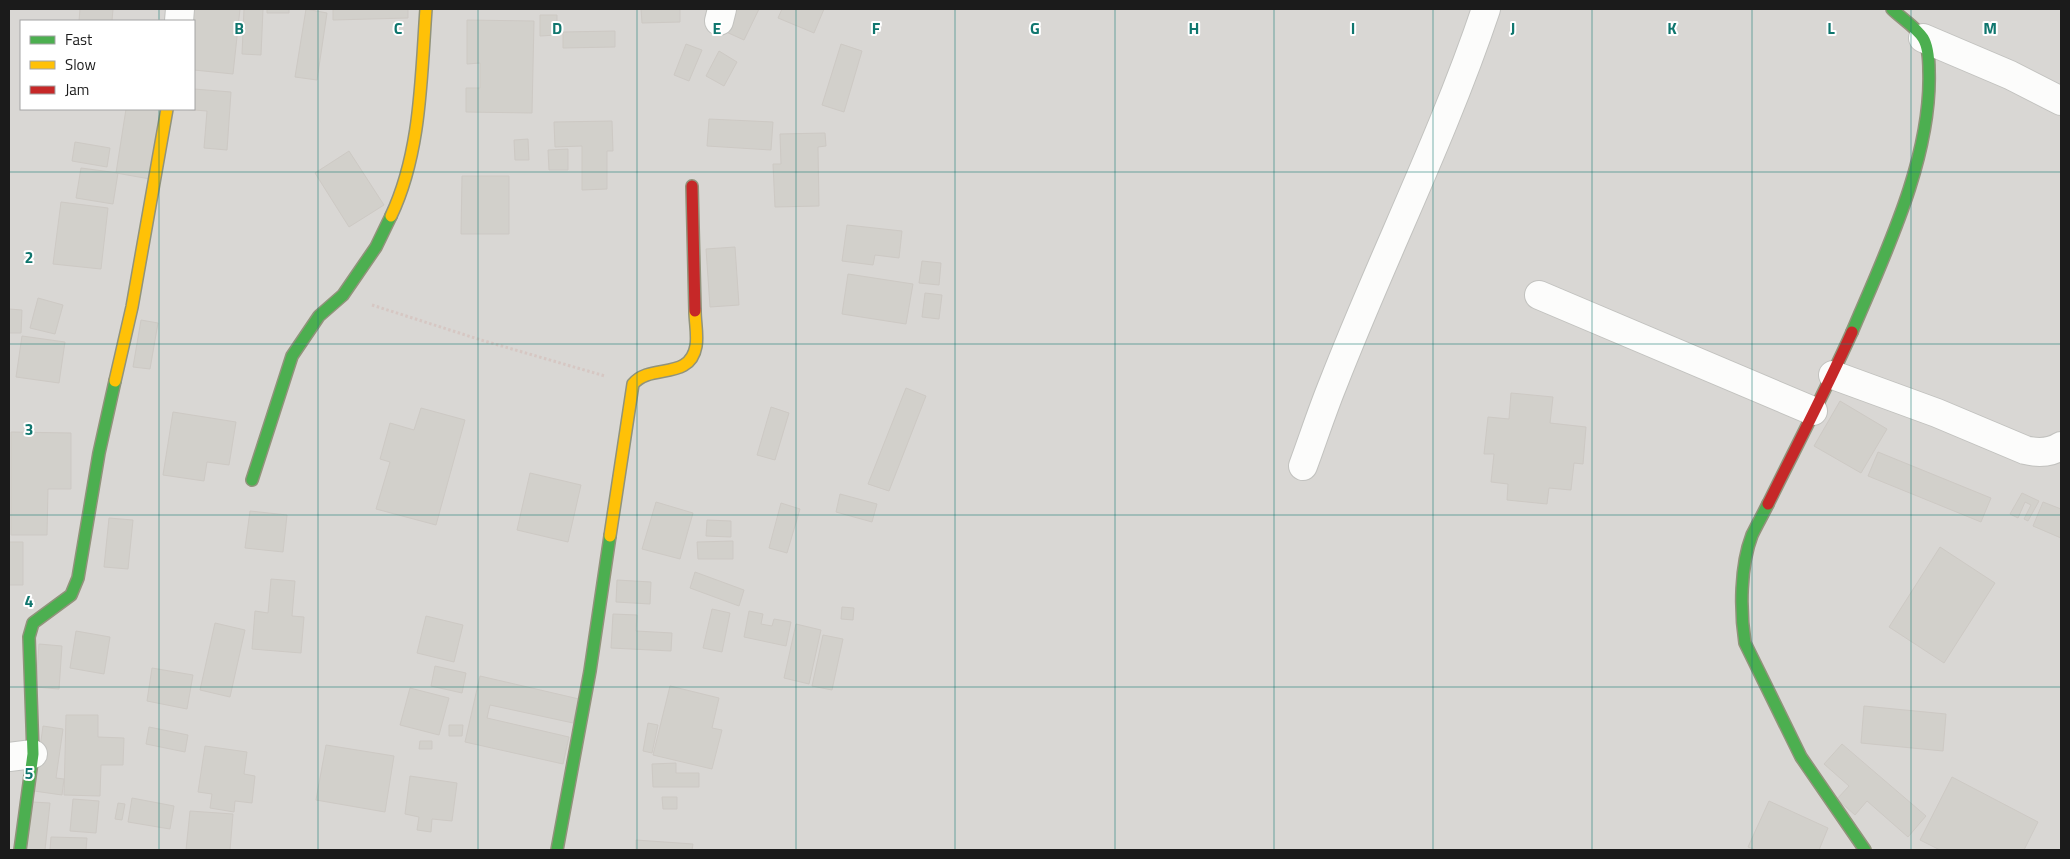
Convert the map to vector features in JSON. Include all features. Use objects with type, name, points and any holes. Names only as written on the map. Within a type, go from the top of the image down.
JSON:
[{"type":"street","points":[[252,480],[292,356],[319,316],[343,295],[376,247],[402,192],[419,108],[426,9]]},
{"type":"street","points":[[1304,466],[1332,384],[1436,144],[1470,57],[1486,9]]},
{"type":"street","points":[[1892,9],[1923,38],[2010,75],[2061,101]]},
{"type":"street","points":[[1865,850],[1801,757],[1748,652],[1742,625],[1743,577],[1745,560],[1752,536],[1813,411],[1833,375],[1896,227],[1922,142],[1930,89],[1929,59],[1923,38]]},
{"type":"street","points":[[20,850],[21,756],[29,637],[33,623],[63,603],[71,595],[78,578],[99,453],[132,307],[167,110]]},
{"type":"street","points":[[557,850],[590,671],[633,384],[639,376],[677,370],[691,360],[696,347],[692,186]]},
{"type":"street","points":[[1538,295],[1813,411]]},
{"type":"street","points":[[1833,375],[1937,413],[2025,450],[2050,451],[2061,446]]},
{"type":"path","points":[[343,295],[481,340],[633,384]]},
{"type":"shaded area","points":[[9,9],[2061,9],[2061,850],[9,850]]},
{"type":"building","points":[[80,9],[113,9],[112,20],[79,20]]},
{"type":"building","points":[[193,9],[240,9],[233,74],[195,70],[195,20],[192,20]]},
{"type":"building","points":[[244,9],[263,9],[261,55],[242,54]]},
{"type":"building","points":[[267,9],[289,9],[289,13],[267,13]]},
{"type":"building","points":[[306,9],[327,13],[317,80],[295,77]]},
{"type":"building","points":[[333,9],[408,9],[408,18],[333,20]]},
{"type":"building","points":[[641,9],[680,9],[680,22],[642,23]]},
{"type":"building","points":[[735,9],[759,9],[744,40],[724,31]]},
{"type":"building","points":[[782,9],[824,9],[814,33],[778,18]]},
{"type":"building","points":[[540,15],[557,15],[557,35],[540,36]]},
{"type":"building","points":[[467,20],[534,21],[532,113],[466,112],[466,88],[480,88],[480,63],[467,64]]},
{"type":"building","points":[[615,31],[615,47],[563,48],[563,32]]},
{"type":"building","points":[[686,44],[702,50],[689,81],[674,75]]},
{"type":"building","points":[[841,44],[862,51],[844,112],[822,105]]},
{"type":"building","points":[[719,51],[737,62],[724,86],[706,76]]},
{"type":"building","points":[[195,89],[231,92],[227,150],[204,148],[207,111],[194,110]]},
{"type":"building","points":[[126,110],[161,110],[150,179],[116,173]]},
{"type":"building","points":[[709,119],[773,122],[771,150],[707,146]]},
{"type":"building","points":[[612,121],[613,151],[607,151],[607,189],[582,190],[582,146],[555,147],[554,122]]},
{"type":"building","points":[[825,133],[826,146],[818,147],[819,206],[775,207],[773,164],[781,164],[780,134]]},
{"type":"building","points":[[528,139],[529,160],[515,160],[514,140]]},
{"type":"building","points":[[75,142],[110,148],[107,167],[72,161]]},
{"type":"building","points":[[568,149],[568,170],[549,170],[548,150]]},
{"type":"building","points":[[349,151],[384,205],[349,227],[315,173]]},
{"type":"building","points":[[81,168],[118,173],[113,204],[76,198]]},
{"type":"building","points":[[462,176],[509,176],[509,234],[461,234]]},
{"type":"building","points":[[61,202],[108,208],[101,269],[53,264]]},
{"type":"building","points":[[847,225],[902,231],[899,258],[875,255],[873,265],[842,261]]},
{"type":"building","points":[[735,247],[739,305],[710,307],[706,249]]},
{"type":"building","points":[[922,261],[941,263],[939,285],[919,283]]},
{"type":"building","points":[[848,274],[913,284],[906,324],[842,314]]},
{"type":"building","points":[[925,293],[942,295],[939,319],[922,317]]},
{"type":"building","points":[[38,298],[63,305],[55,334],[30,328]]},
{"type":"building","points":[[9,309],[22,310],[21,333],[9,333]]},
{"type":"building","points":[[141,320],[158,323],[150,369],[133,367]]},
{"type":"building","points":[[22,336],[65,342],[59,383],[16,377]]},
{"type":"building","points":[[906,388],[926,396],[889,491],[868,484]]},
{"type":"building","points":[[1511,393],[1553,397],[1550,423],[1586,427],[1583,464],[1574,463],[1571,490],[1549,488],[1547,504],[1507,500],[1508,484],[1491,482],[1494,454],[1484,454],[1488,417],[1509,419]]},
{"type":"building","points":[[1840,401],[1887,429],[1861,473],[1814,446]]},
{"type":"building","points":[[771,407],[789,413],[775,460],[757,455]]},
{"type":"building","points":[[421,408],[465,420],[436,525],[376,509],[390,462],[380,459],[390,423],[414,430]]},
{"type":"building","points":[[173,412],[236,422],[229,465],[207,462],[204,481],[163,475]]},
{"type":"building","points":[[11,432],[71,433],[71,489],[48,489],[47,535],[11,535]]},
{"type":"building","points":[[1878,452],[1991,498],[1981,522],[1868,476]]},
{"type":"building","points":[[530,473],[581,485],[568,542],[517,530]]},
{"type":"building","points":[[2022,493],[2039,501],[2028,521],[2024,519],[2031,505],[2025,502],[2018,518],[2010,514]]},
{"type":"building","points":[[840,494],[877,504],[872,522],[836,512]]},
{"type":"building","points":[[656,502],[693,513],[680,559],[642,549]]},
{"type":"building","points":[[2043,502],[2061,509],[2061,538],[2033,526]]},
{"type":"building","points":[[781,503],[800,509],[787,553],[769,548]]},
{"type":"building","points":[[250,511],[287,515],[283,552],[245,548]]},
{"type":"building","points":[[109,518],[133,520],[128,569],[104,567]]},
{"type":"building","points":[[707,520],[731,521],[731,537],[706,536]]},
{"type":"building","points":[[733,541],[733,559],[698,559],[697,542]]},
{"type":"building","points":[[9,542],[23,542],[23,585],[9,585]]},
{"type":"building","points":[[1940,547],[1995,583],[1944,663],[1889,627]]},
{"type":"building","points":[[695,572],[744,590],[739,606],[690,588]]},
{"type":"building","points":[[271,579],[295,581],[292,616],[304,617],[301,653],[252,649],[255,611],[268,613]]},
{"type":"building","points":[[617,580],[651,582],[650,604],[616,602]]},
{"type":"building","points":[[842,607],[854,608],[853,620],[841,619]]},
{"type":"building","points":[[712,609],[730,613],[722,652],[703,648]]},
{"type":"building","points":[[749,611],[763,614],[761,624],[772,626],[774,619],[791,622],[786,646],[744,637]]},
{"type":"building","points":[[613,614],[637,615],[636,631],[672,633],[671,651],[611,648]]},
{"type":"building","points":[[426,616],[463,625],[454,662],[417,653]]},
{"type":"building","points":[[215,623],[245,630],[230,697],[200,690]]},
{"type":"building","points":[[796,624],[821,630],[809,684],[784,678]]},
{"type":"building","points":[[76,631],[110,637],[104,674],[70,668]]},
{"type":"building","points":[[823,635],[843,639],[832,690],[812,686]]},
{"type":"building","points":[[39,644],[62,646],[59,689],[36,687]]},
{"type":"building","points":[[435,666],[466,673],[462,693],[431,686]]},
{"type":"building","points":[[152,668],[193,675],[187,709],[147,701]]},
{"type":"building","points":[[480,676],[579,699],[573,723],[490,705],[487,718],[569,737],[563,764],[465,742]]},
{"type":"building","points":[[670,686],[719,698],[712,728],[722,730],[712,769],[653,755]]},
{"type":"building","points":[[410,688],[449,698],[439,735],[400,725]]},
{"type":"building","points":[[1864,706],[1946,714],[1943,751],[1861,743]]},
{"type":"building","points":[[66,715],[98,715],[98,737],[124,738],[123,765],[101,765],[100,796],[64,795]]},
{"type":"building","points":[[648,723],[658,725],[652,753],[643,751]]},
{"type":"building","points":[[449,725],[463,725],[462,736],[449,736]]},
{"type":"building","points":[[43,726],[63,729],[56,778],[64,779],[62,795],[34,791]]},
{"type":"building","points":[[149,727],[188,735],[185,752],[146,744]]},
{"type":"building","points":[[420,741],[432,741],[432,749],[419,749]]},
{"type":"building","points":[[1842,744],[1926,816],[1908,837],[1867,801],[1855,815],[1837,799],[1849,786],[1824,764]]},
{"type":"building","points":[[326,745],[394,756],[385,812],[316,800]]},
{"type":"building","points":[[205,746],[247,752],[244,774],[255,776],[252,803],[235,801],[234,812],[210,808],[212,794],[198,792]]},
{"type":"building","points":[[676,763],[676,773],[699,773],[699,787],[653,787],[652,764]]},
{"type":"building","points":[[410,776],[457,783],[452,821],[432,819],[431,832],[417,830],[419,817],[405,814]]},
{"type":"building","points":[[1952,777],[2038,822],[2024,850],[1940,850],[1920,840]]},
{"type":"building","points":[[662,797],[677,797],[677,809],[663,809]]},
{"type":"building","points":[[132,798],[174,806],[170,829],[128,822]]},
{"type":"building","points":[[73,799],[99,801],[96,833],[70,831]]},
{"type":"building","points":[[1769,801],[1828,828],[1819,850],[1756,850],[1748,847]]},
{"type":"building","points":[[32,802],[50,803],[45,850],[26,850]]},
{"type":"building","points":[[118,803],[125,804],[122,820],[115,819]]},
{"type":"building","points":[[190,811],[233,814],[230,850],[186,850]]},
{"type":"building","points":[[51,837],[87,838],[86,850],[50,850]]},
{"type":"building","points":[[636,840],[693,844],[692,850],[636,850]]},
{"type":"traffic: fast","points":[[1852,332],[1904,205],[1923,138],[1928,104],[1929,63],[1925,41],[1916,30],[1892,9]]},
{"type":"traffic: fast","points":[[252,480],[292,356],[319,316],[343,295],[376,247],[391,216]]},
{"type":"traffic: fast","points":[[20,850],[33,754],[29,637],[33,623],[71,595],[78,578],[99,453],[115,381]]},
{"type":"traffic: fast","points":[[1768,504],[1752,535],[1745,560],[1742,589],[1742,617],[1745,643],[1801,757],[1865,850]]},
{"type":"traffic: fast","points":[[557,850],[590,671],[610,536]]},
{"type":"traffic: slow","points":[[391,216],[401,192],[414,141],[421,88],[426,9]]},
{"type":"traffic: slow","points":[[115,381],[132,307],[167,110]]},
{"type":"traffic: slow","points":[[610,536],[633,384],[649,374],[678,368],[686,364],[692,357],[697,342],[695,311]]},
{"type":"traffic: jam","points":[[692,186],[695,311]]},
{"type":"traffic: jam","points":[[1768,504],[1852,332]]}]
